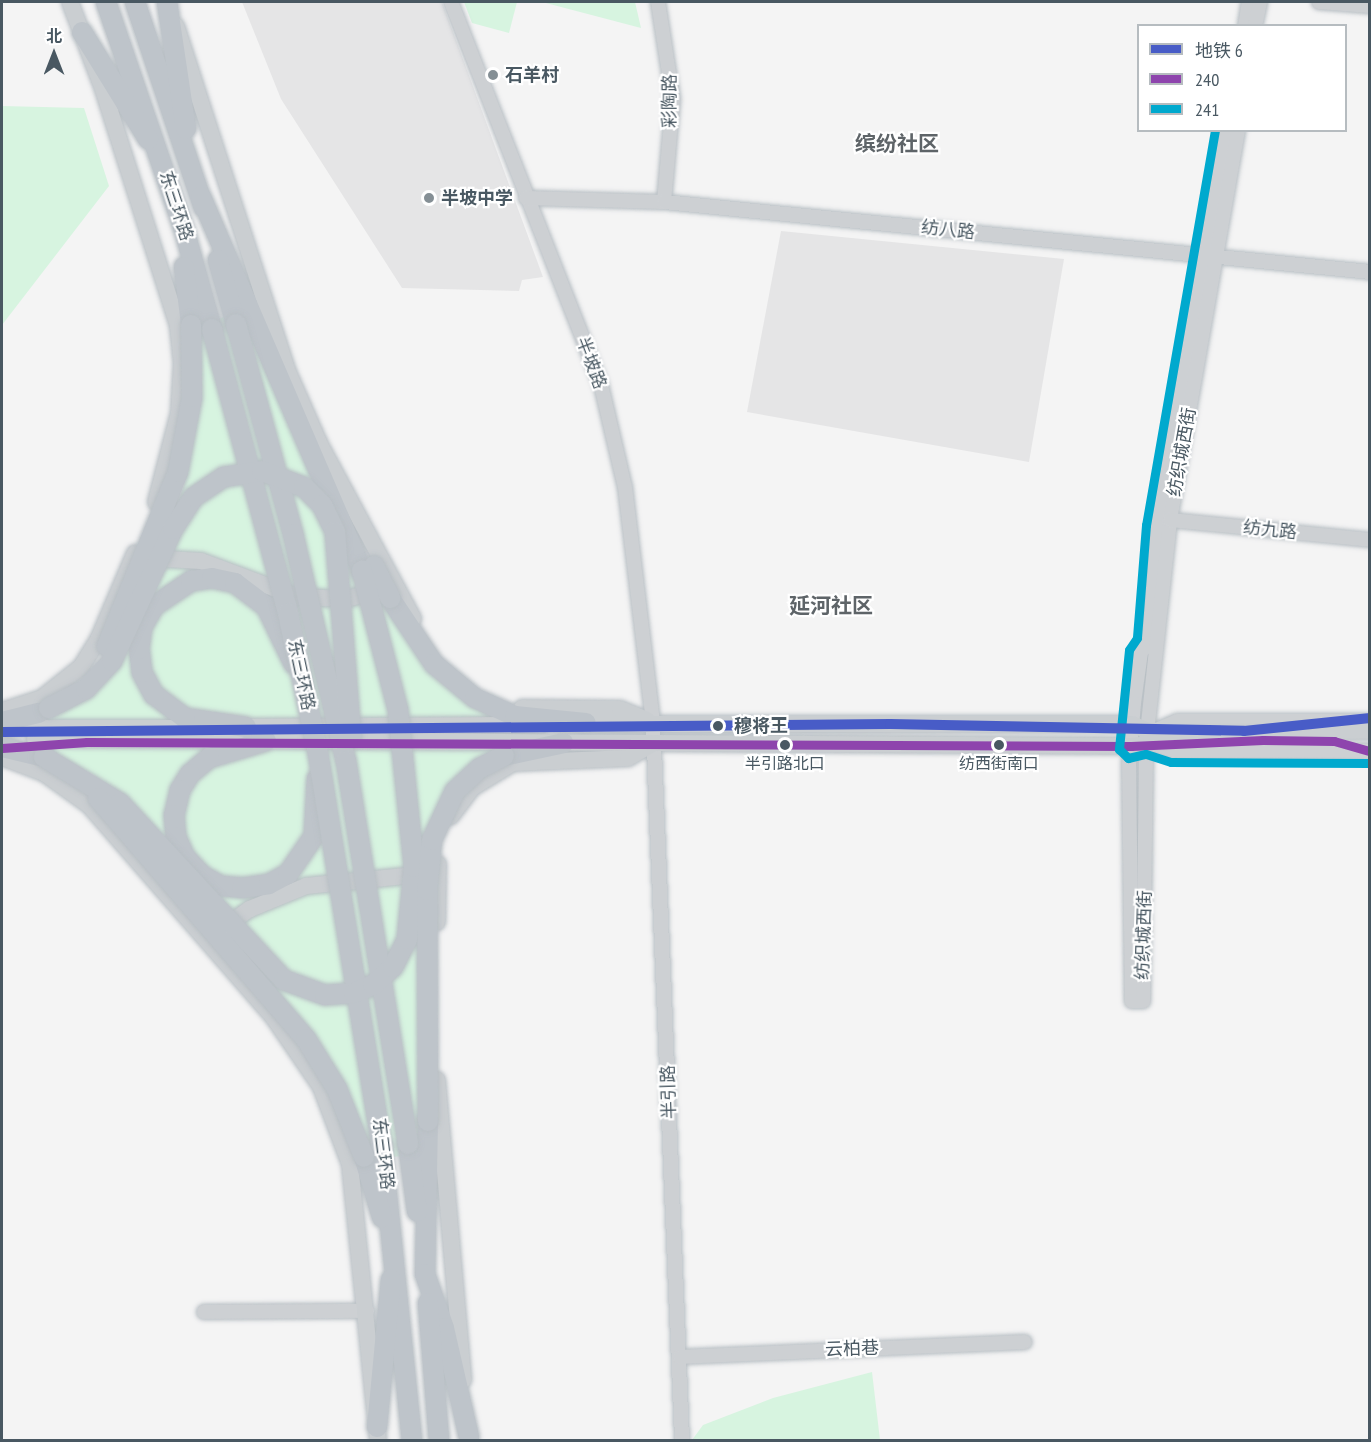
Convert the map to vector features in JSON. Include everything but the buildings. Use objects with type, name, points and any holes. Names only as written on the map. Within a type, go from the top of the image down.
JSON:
[{"type":"highway","name":"东三环路","points":[[106,2],[174,201],[212,329],[303,683],[318,753],[382,1146],[396,1258],[412,1440]]},
{"type":"highway","name":"东三环路","points":[[135,2],[201,197],[293,534],[357,820],[408,1144],[425,1274],[440,1440]]},
{"type":"highway","points":[[167,2],[189,158]]},
{"type":"highway","points":[[82,32],[159,156]]},
{"type":"highway","points":[[3,748],[36,755],[120,803],[284,980],[325,995],[346,994],[373,985],[393,967],[407,939],[414,867],[398,710],[368,568],[326,482],[201,197]]},
{"type":"highway","points":[[44,710],[82,682],[105,650],[168,502],[190,411],[191,325],[174,201]]},
{"type":"highway","points":[[2,722],[44,710],[92,684],[116,654],[173,529],[199,492],[241,472],[285,476],[316,498],[337,539],[357,820]]},
{"type":"highway","points":[[368,568],[392,590],[434,664],[467,693],[515,717],[586,723]]},
{"type":"highway","points":[[246,727],[185,717],[162,704],[149,687],[139,649],[147,616],[172,589],[204,578],[235,583],[266,606],[303,683]]},
{"type":"highway","points":[[266,741],[218,754],[194,770],[183,784],[174,807],[175,832],[183,853],[198,872],[221,886],[242,888],[284,877],[309,848],[316,816],[318,753]]},
{"type":"highway","points":[[469,1439],[444,1328],[425,1274],[428,1121],[427,890],[432,840],[455,791],[480,768],[504,756],[564,743]]},
{"type":"highway","points":[[36,755],[100,800],[290,1018],[337,1089],[364,1157],[396,1258],[386,1307],[377,1434]]},
{"type":"main road","points":[[2,711],[42,698],[76,673],[99,638],[132,560],[170,457],[180,402],[181,345],[163,273],[70,2]]},
{"type":"main road","points":[[167,2],[287,370],[323,452],[392,590],[437,655],[488,695],[525,708],[620,709],[653,723]]},
{"type":"main road","points":[[132,560],[193,559],[278,593],[305,598],[354,598],[392,590]]},
{"type":"main road","points":[[2,728],[586,723],[1132,724],[1142,740]]},
{"type":"main road","points":[[1142,740],[1370,731]]},
{"type":"main road","points":[[3,748],[87,742],[654,743],[1142,740],[1334,741],[1368,747]]},
{"type":"main road","points":[[469,1439],[437,1093],[438,874],[441,840],[452,814],[467,792],[494,771],[528,760],[628,758],[654,743]]},
{"type":"main road","points":[[3,748],[44,772],[82,799],[291,1039],[331,1106],[350,1164],[367,1311],[377,1434]]},
{"type":"main road","points":[[208,941],[250,909],[306,886],[362,877],[438,874]]},
{"type":"street","name":"半坡路","points":[[451,2],[601,385],[615,432],[654,743]]},
{"type":"street","name":"彩陶路","points":[[658,2],[673,99],[664,202]]},
{"type":"street","points":[[1245,24],[1249,2]]},
{"type":"street","points":[[1255,24],[1260,2]]},
{"type":"street","points":[[1319,2],[1370,6]]},
{"type":"street","name":"纺织城西街","points":[[1142,740],[1143,1001],[1132,1001],[1142,740],[1170,520],[1211,256],[1227,132]]},
{"type":"street","name":"纺织城西街","points":[[1132,724],[1141,652],[1149,643],[1158,527],[1238,132]]},
{"type":"street","name":"纺八路","points":[[526,198],[664,202],[1370,272]]},
{"type":"street","name":"纺九路","points":[[1170,520],[1370,540]]},
{"type":"street","points":[[1142,740],[1177,721],[1370,721]]},
{"type":"street","points":[[1142,740],[1172,750],[1368,747]]},
{"type":"street","name":"半引路","points":[[654,743],[682,1440]]},
{"type":"street","points":[[204,1312],[367,1311]]},
{"type":"street","name":"云柏巷","points":[[680,1357],[1025,1342]]},
{"type":"shaded area","name":"半坡中学","points":[[242,2],[442,2],[543,277],[522,280],[519,291],[402,288],[281,99]]},
{"type":"shaded area","points":[[781,231],[1064,259],[1029,462],[747,412]]},
{"type":"green space","points":[[464,2],[517,2],[509,33],[472,23]]},
{"type":"green space","points":[[542,2],[635,2],[641,28]]},
{"type":"green space","points":[[2,106],[84,108],[109,186],[2,325]]},
{"type":"green space","points":[[244,312],[265,367],[406,632],[503,718],[505,750],[434,819],[424,1155],[370,1158],[149,846],[130,805],[94,775],[37,746],[39,722],[84,699],[174,515],[186,479],[198,404],[201,323]]},
{"type":"green space","points":[[872,1372],[880,1440],[692,1440],[703,1425],[773,1398]]},
{"type":"metro line","name":"6","points":[[2,732],[890,724],[1244,731],[1370,718]]},
{"type":"transit line","name":"241","points":[[1215,132],[1146,525],[1137,638],[1129,650],[1119,749],[1128,758],[1146,754],[1171,762],[1370,763]]},
{"type":"transit line","name":"240","points":[[2,748],[87,742],[1131,746],[1263,740],[1334,741],[1370,751]]},
{"type":"place","name":"石羊村","points":[[493,75]]},
{"type":"place","name":"半坡中学","points":[[429,198]]},
{"type":"place","name":"穆将王","points":[[718,726]]},
{"type":"place","name":"半引路北口","points":[[785,745]]},
{"type":"place","name":"纺西街南口","points":[[999,745]]},
{"type":"district","name":"缤纷社区","points":[[897,144]]},
{"type":"district","name":"延河社区","points":[[831,606]]}]
